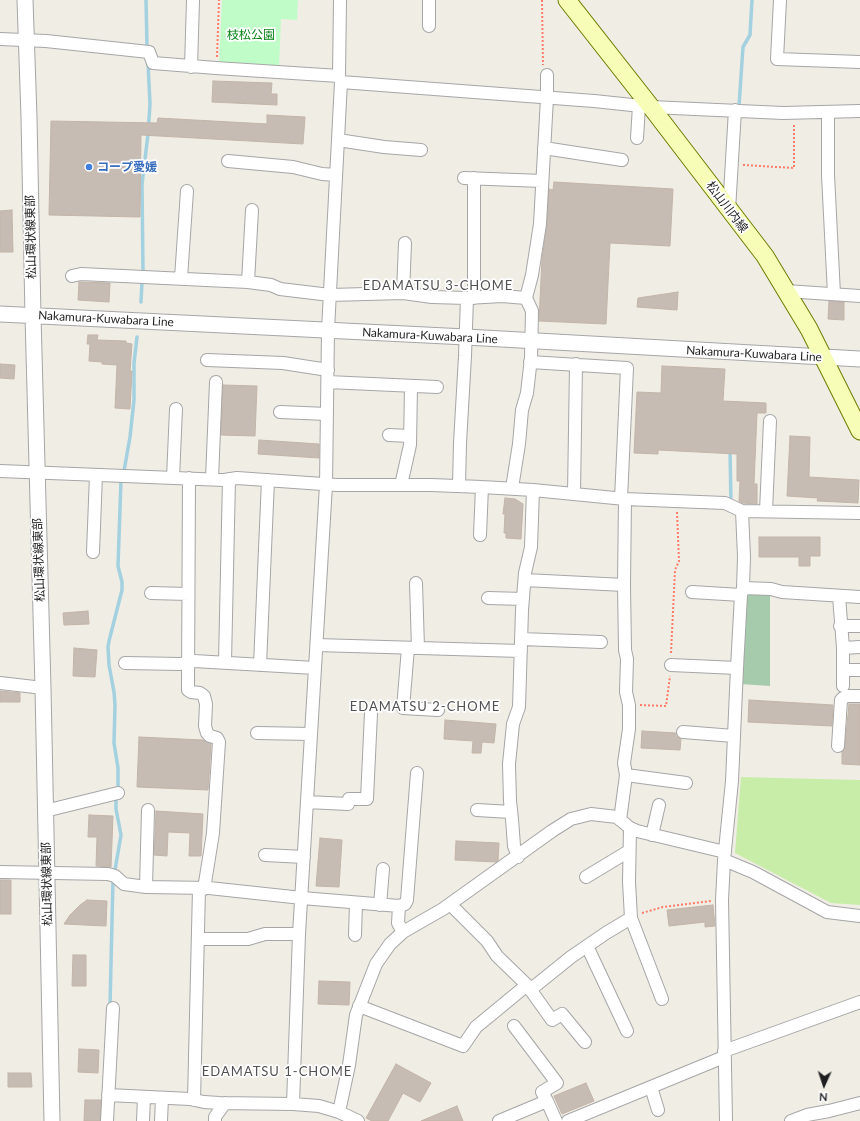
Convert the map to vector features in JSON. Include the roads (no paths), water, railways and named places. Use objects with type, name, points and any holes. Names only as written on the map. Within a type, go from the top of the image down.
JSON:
[{"type":"main road","name":"松山川内線","points":[[566,0],[645,106],[765,256],[809,329],[860,431]]},
{"type":"street","name":"松山環状線東部","points":[[25,0],[29,117],[36,472],[43,688],[52,1121]]},
{"type":"street","points":[[191,66],[193,0]]},
{"type":"street","points":[[293,1104],[299,934],[326,485],[328,330],[338,140],[340,0]]},
{"type":"street","points":[[429,0],[429,26]]},
{"type":"street","points":[[780,0],[777,59],[860,62]]},
{"type":"street","points":[[0,39],[27,40],[149,52],[153,62],[546,98],[645,106],[794,113],[860,111]]},
{"type":"street","points":[[512,488],[519,444],[522,410],[527,393],[530,362],[532,311],[526,298],[532,275],[540,224],[546,75]]},
{"type":"street","points":[[637,138],[645,106]]},
{"type":"street","points":[[729,210],[735,110]]},
{"type":"street","points":[[828,112],[828,175],[834,294]]},
{"type":"street","points":[[338,140],[384,147],[421,150]]},
{"type":"street","points":[[544,148],[622,160]]},
{"type":"street","points":[[228,161],[293,167],[322,174],[336,175]]},
{"type":"street","points":[[459,486],[466,337],[471,298],[469,178],[542,181]]},
{"type":"street","points":[[181,278],[187,191]]},
{"type":"street","points":[[248,282],[252,210]]},
{"type":"street","points":[[403,293],[405,243]]},
{"type":"street","points":[[72,276],[81,274],[248,282],[271,285],[280,289],[330,295],[403,293],[432,297],[471,298],[502,296],[526,298]]},
{"type":"street","points":[[786,291],[860,296]]},
{"type":"street","name":"Nakamura-Kuwabara Line","points":[[0,314],[466,337],[860,360]]},
{"type":"street","points":[[207,360],[283,363],[328,376],[411,386],[437,387]]},
{"type":"street","points":[[530,362],[627,368],[623,499],[625,650],[627,659],[626,692],[629,705],[629,729],[624,763],[626,775],[625,824],[629,852],[631,918],[662,999]]},
{"type":"street","points":[[574,494],[576,364]]},
{"type":"street","points":[[212,479],[216,382]]},
{"type":"street","points":[[401,485],[410,445],[411,386]]},
{"type":"street","points":[[173,478],[176,409]]},
{"type":"street","points":[[280,412],[327,414]]},
{"type":"street","points":[[766,511],[770,421]]},
{"type":"street","points":[[389,436],[410,436]]},
{"type":"street","points":[[0,471],[173,478],[238,478],[326,485],[401,485],[512,488],[623,499],[725,503],[742,510],[860,513]]},
{"type":"street","points":[[93,552],[96,475]]},
{"type":"street","points":[[189,478],[188,690],[204,696],[206,704],[207,733],[210,736],[217,738],[219,742],[212,833],[202,889],[198,939],[194,1100]]},
{"type":"street","points":[[224,662],[229,479]]},
{"type":"street","points":[[260,665],[268,480]]},
{"type":"street","points":[[480,535],[482,487]]},
{"type":"street","points":[[518,856],[514,846],[510,801],[509,764],[513,724],[519,707],[524,580],[530,547],[533,490]]},
{"type":"street","points":[[726,1121],[722,900],[732,780],[744,557],[742,510]]},
{"type":"street","points":[[524,580],[624,585]]},
{"type":"street","points":[[416,583],[413,648],[403,708],[438,710]]},
{"type":"street","points":[[692,592],[771,589],[782,592],[860,597]]},
{"type":"street","points":[[151,593],[188,594]]},
{"type":"street","points":[[839,596],[844,670],[843,686]]},
{"type":"street","points":[[488,598],[523,599]]},
{"type":"street","points":[[840,626],[860,626]]},
{"type":"street","points":[[317,645],[413,648],[600,642]]},
{"type":"street","points":[[843,648],[860,647]]},
{"type":"street","points":[[125,663],[180,664],[194,661],[315,668]]},
{"type":"street","points":[[671,665],[737,668]]},
{"type":"street","points":[[844,670],[860,670]]},
{"type":"street","points":[[0,682],[43,688]]},
{"type":"street","points":[[838,746],[841,700],[847,696],[860,696]]},
{"type":"street","points":[[307,802],[348,804],[349,798],[367,799],[371,713]]},
{"type":"street","points":[[683,732],[734,736]]},
{"type":"street","points":[[257,733],[311,734]]},
{"type":"street","points":[[0,872],[108,874],[116,876],[124,884],[146,887],[202,889],[399,906],[405,904],[407,900],[417,773]]},
{"type":"street","points":[[626,775],[686,783]]},
{"type":"street","points":[[45,812],[118,793]]},
{"type":"street","points":[[652,835],[659,805]]},
{"type":"street","points":[[146,887],[148,810]]},
{"type":"street","points":[[477,810],[511,812]]},
{"type":"street","points":[[339,1112],[350,1065],[356,1015],[376,964],[390,944],[403,932],[443,910],[552,831],[571,819],[591,814],[617,817],[637,831],[725,856],[827,912],[860,916]]},
{"type":"street","points":[[586,877],[629,852]]},
{"type":"street","points":[[265,855],[304,857]]},
{"type":"street","points":[[380,905],[383,869]]},
{"type":"street","points":[[355,935],[356,903]]},
{"type":"street","points":[[450,904],[487,941],[497,956],[529,988],[552,1020],[562,1014],[585,1042]]},
{"type":"street","points":[[399,906],[398,923],[403,932]]},
{"type":"street","points":[[359,1006],[463,1046],[476,1028],[587,946],[631,918]]},
{"type":"street","points":[[198,939],[248,939],[265,934],[299,934]]},
{"type":"street","points":[[587,946],[627,1032]]},
{"type":"street","points":[[568,1121],[651,1087],[724,1054],[860,1002]]},
{"type":"street","points":[[107,1121],[112,1008]]},
{"type":"street","points":[[514,1026],[557,1083],[542,1092],[556,1121]]},
{"type":"street","points":[[651,1087],[658,1110]]},
{"type":"street","points":[[108,1095],[194,1100],[204,1102],[319,1106],[339,1112],[358,1121]]},
{"type":"street","points":[[143,1121],[144,1097]]},
{"type":"street","points":[[161,1121],[162,1098]]},
{"type":"street","points":[[499,1121],[547,1101]]},
{"type":"street","points":[[215,1121],[215,1117],[224,1103]]},
{"type":"street","points":[[791,1121],[807,1115],[860,1103]]},
{"type":"waterway","points":[[146,0],[147,46]]},
{"type":"waterway","points":[[739,106],[743,47],[750,35],[752,0]]},
{"type":"waterway","points":[[143,271],[142,184],[150,104],[148,63]]},
{"type":"waterway","points":[[141,302],[142,282]]},
{"type":"waterway","points":[[124,471],[134,400],[134,363],[137,337]]},
{"type":"waterway","points":[[730,450],[731,504]]},
{"type":"waterway","points":[[118,786],[118,768],[114,743],[115,705],[108,647],[122,590],[122,582],[118,566],[121,480]]},
{"type":"waterway","points":[[115,870],[121,835],[116,809],[116,800]]},
{"type":"waterway","points":[[110,1006],[113,879]]},
{"type":"place","name":"コープ愛媛","points":[[89,167]]},
{"type":"district","name":"EDAMATSU 3-CHOME","points":[[438,286]]},
{"type":"district","name":"EDAMATSU 2-CHOME","points":[[425,707]]},
{"type":"district","name":"EDAMATSU 1-CHOME","points":[[277,1072]]},
{"type":"park label","name":"枝松公園","points":[[251,35]]}]
